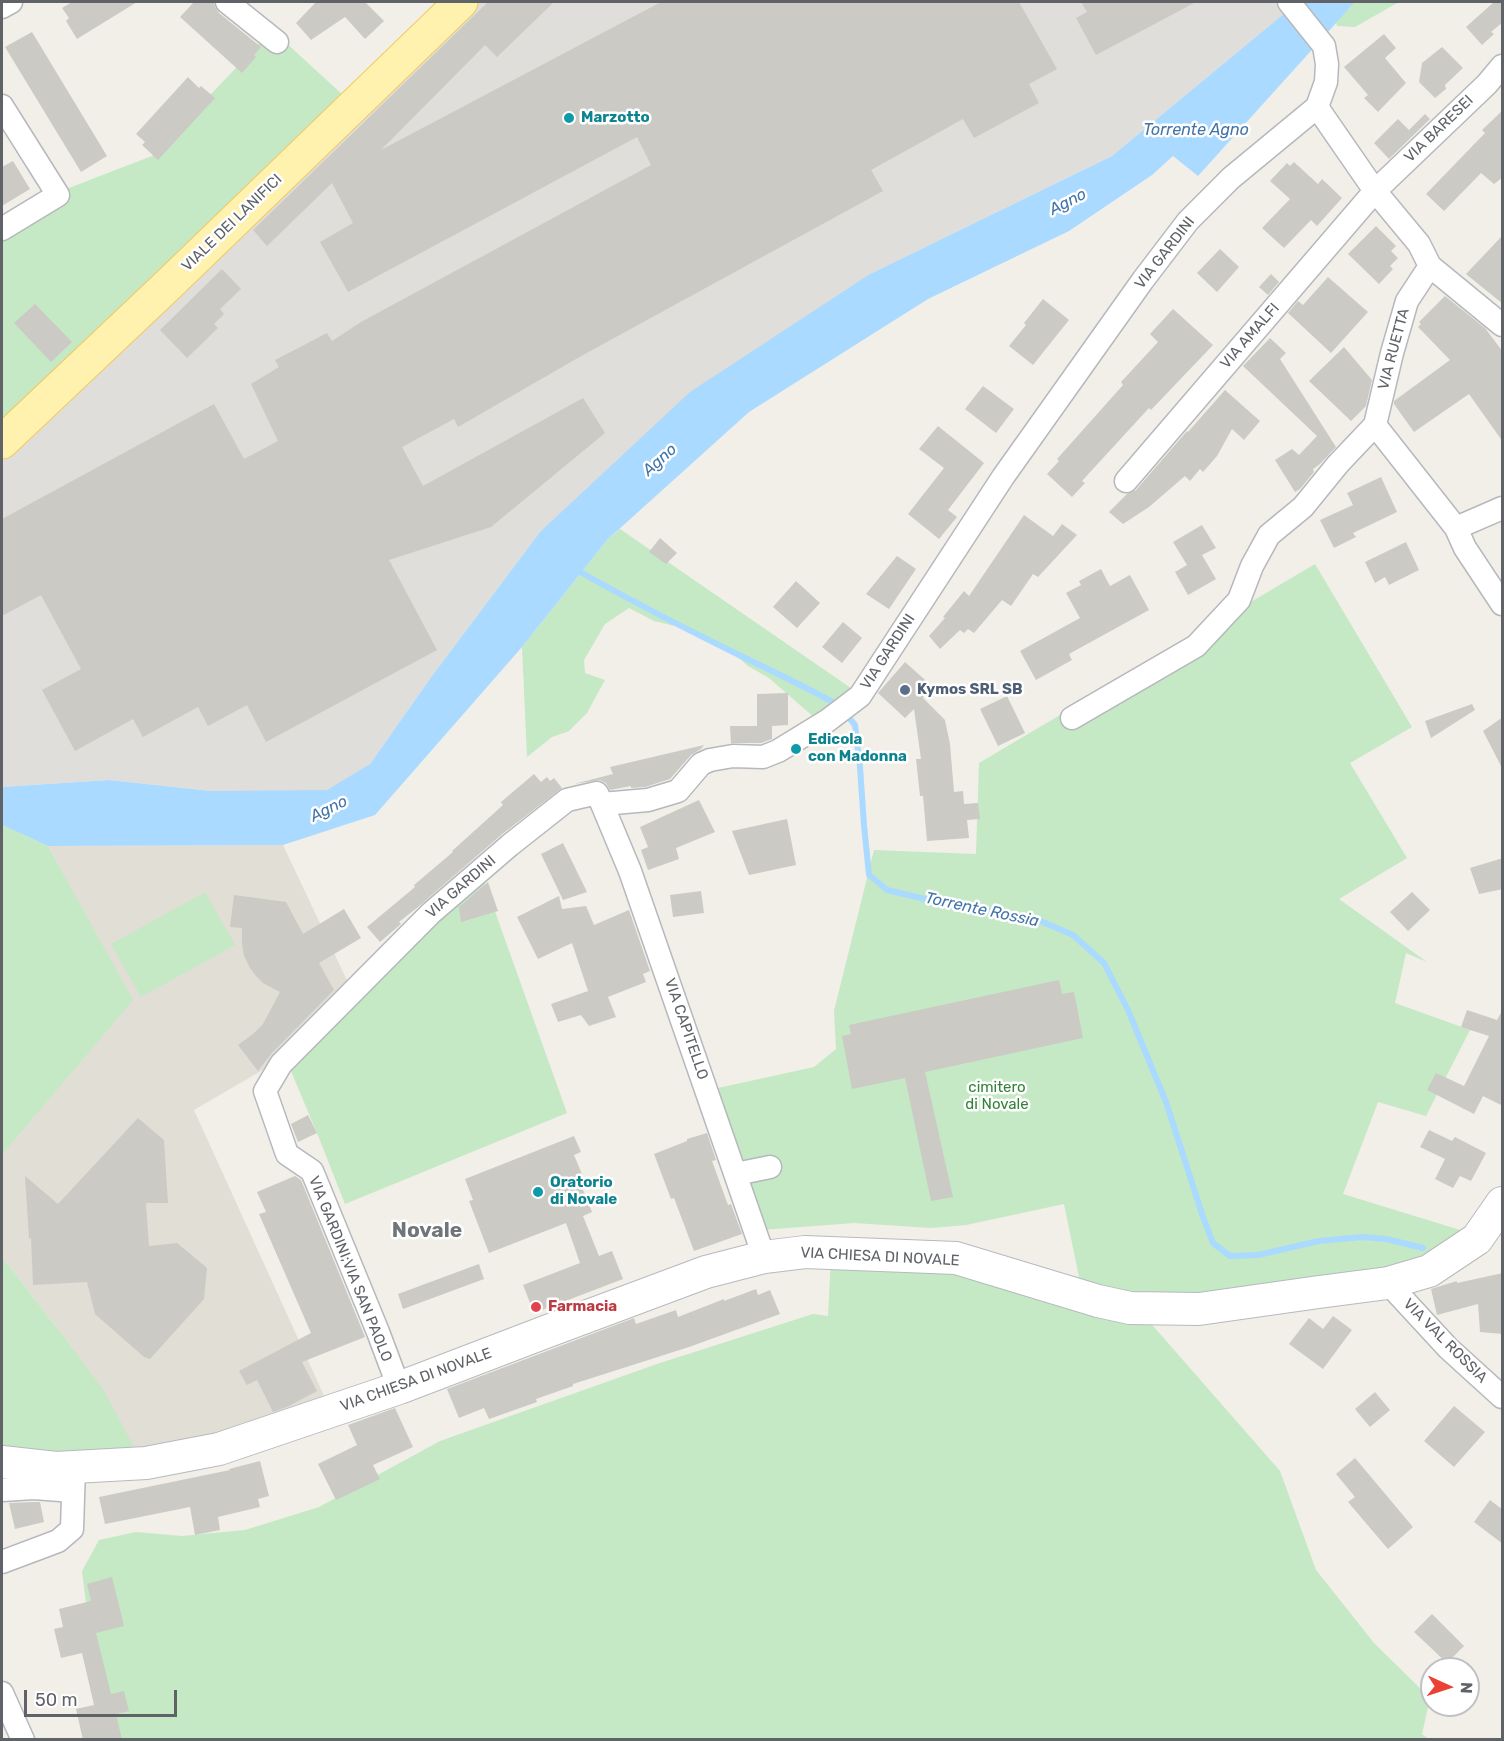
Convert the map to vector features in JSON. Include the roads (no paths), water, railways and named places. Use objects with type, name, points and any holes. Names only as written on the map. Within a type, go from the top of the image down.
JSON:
[{"type":"main road","name":"VIALE DEI LANIFICI","points":[[2,442],[461,2]]},
{"type":"main road","name":"VIA CHIESA DI NOVALE","points":[[2,1462],[56,1468],[74,1479],[219,1449],[399,1388],[706,1272],[764,1257],[805,1252],[956,1258],[1098,1301],[1130,1308],[1199,1309],[1388,1284],[1429,1271],[1478,1239],[1503,1203]]},
{"type":"street","points":[[2,7],[10,2]]},
{"type":"street","points":[[227,2],[278,42]]},
{"type":"street","points":[[1288,2],[1324,46],[1327,64],[1326,82],[1317,106],[1375,191],[1419,244],[1430,266],[1503,324]]},
{"type":"street","name":"VIA BARESEI","points":[[1375,191],[1503,66]]},
{"type":"street","points":[[2,106],[58,195],[2,229]]},
{"type":"street","name":"VIA GARDINI","points":[[265,1091],[281,1064],[431,913],[567,800],[597,793],[602,804],[648,800],[678,791],[701,764],[733,756],[763,757],[827,721],[860,696],[1003,477],[1143,280],[1188,221],[1231,178],[1317,106]]},
{"type":"street","name":"VIA AMALFI","points":[[1126,481],[1375,191]]},
{"type":"street","name":"VIA RUETTA","points":[[1376,425],[1392,353],[1407,301],[1430,266]]},
{"type":"street","points":[[1072,718],[1196,646],[1239,600],[1252,566],[1269,535],[1303,507],[1338,464],[1376,425],[1456,528],[1465,548],[1503,604]]},
{"type":"street","points":[[1456,528],[1503,508]]},
{"type":"street","name":"VIA CAPITELLO","points":[[602,804],[630,871],[764,1257]]},
{"type":"street","name":"VIA GARDINI;VIA SAN PAOLO","points":[[265,1091],[287,1154],[312,1172],[399,1388]]},
{"type":"street","points":[[736,1174],[770,1167]]},
{"type":"street","name":"VIA VAL ROSSIA","points":[[1388,1284],[1448,1348],[1503,1397]]},
{"type":"street","points":[[2,1490],[34,1488],[74,1479],[72,1529],[58,1541],[2,1562]]},
{"type":"street","points":[[2,1693],[23,1740]]},
{"type":"water","name":"Torrente Agno","points":[[1298,2],[1355,2],[1198,176],[1173,156],[1152,175],[1069,231],[928,299],[749,412],[607,540],[522,647],[375,815],[283,845],[48,846],[2,825],[2,787],[109,780],[211,791],[327,790],[370,764],[432,676],[540,532],[690,392],[870,274],[1112,156]]},
{"type":"waterway","name":"Torrente Rossia","points":[[575,569],[838,705]]},
{"type":"waterway","name":"Torrente Rossia","points":[[845,713],[855,725],[869,875],[887,890],[942,903],[1038,920],[1073,935],[1104,963],[1128,1010],[1166,1102],[1213,1243],[1230,1256],[1258,1255],[1319,1241],[1362,1237],[1386,1239],[1423,1248]]},
{"type":"place","name":"Marzotto","points":[[569,118]]},
{"type":"place","name":"Kymos SRL SB","points":[[905,690]]},
{"type":"place","name":"Edicola con Madonna","points":[[796,749]]},
{"type":"place","name":"Oratorio di Novale","points":[[538,1192]]},
{"type":"place","name":"Farmacia","points":[[536,1307]]},
{"type":"district","name":"Novale","points":[[427,1231]]},
{"type":"water label","name":"Agno","points":[[1068,202]]},
{"type":"water label","name":"Agno","points":[[660,460]]},
{"type":"water label","name":"Agno","points":[[329,809]]},
{"type":"park label","name":"cimitero di Novale","points":[[997,1096]]}]
